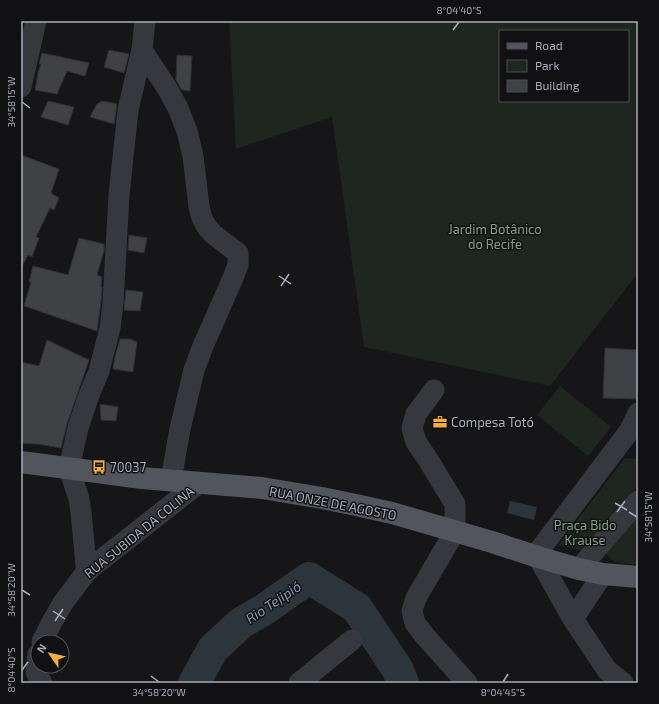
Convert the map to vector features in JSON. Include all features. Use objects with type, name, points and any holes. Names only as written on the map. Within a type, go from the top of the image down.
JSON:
[{"type":"main road","name":"RUA ONZE DE AGOSTO","points":[[21,462],[142,478],[262,488],[356,504],[455,531],[579,569],[603,574],[638,577]]},
{"type":"street","points":[[21,87],[36,21]]},
{"type":"street","points":[[88,571],[86,566],[80,506],[69,468],[78,428],[99,371],[110,328],[113,303],[118,195],[128,110],[142,50],[145,21]]},
{"type":"street","points":[[142,50],[167,88],[178,108],[187,131],[193,156],[199,207],[202,218],[207,228],[238,253],[238,264],[233,278],[194,370],[180,429],[171,480]]},
{"type":"street","points":[[434,390],[416,414],[412,428],[416,442],[455,504],[455,531],[416,598],[412,610],[415,623],[467,683]]},
{"type":"street","points":[[623,683],[607,670],[572,620],[536,557],[630,430],[638,413]]},
{"type":"street","name":"RUA SUBIDA DA COLINA","points":[[46,634],[63,603],[88,571],[199,483]]},
{"type":"street","points":[[579,569],[636,506]]},
{"type":"street","points":[[572,620],[603,574]]},
{"type":"street","points":[[299,683],[352,640]]},
{"type":"green space","name":"Jardim Botânico do Recife","points":[[229,21],[638,21],[638,273],[550,386],[364,347],[332,117],[236,149]]},
{"type":"green space","points":[[560,386],[611,427],[588,456],[537,415]]},
{"type":"green space","name":"Praça Bido Krause","points":[[625,458],[638,459],[638,485],[588,552],[558,545]]},
{"type":"green space","name":"Praça Bido Krause","points":[[635,519],[638,519],[638,565],[621,563],[612,560],[607,554],[607,547]]},
{"type":"shaded area","points":[[510,501],[537,507],[534,520],[507,513]]},
{"type":"building","points":[[109,50],[129,54],[124,73],[104,67]]},
{"type":"building","points":[[42,53],[89,63],[85,76],[67,71],[57,94],[35,90]]},
{"type":"building","points":[[177,55],[192,56],[190,91],[182,90],[176,80]]},
{"type":"building","points":[[48,101],[74,107],[68,125],[41,117]]},
{"type":"building","points":[[102,101],[117,104],[114,124],[90,117],[97,104]]},
{"type":"building","points":[[21,155],[59,169],[51,193],[59,198],[54,210],[50,208],[36,237],[39,238],[32,257],[28,255],[21,268]]},
{"type":"building","points":[[129,235],[147,238],[144,253],[128,250]]},
{"type":"building","points":[[79,238],[104,244],[104,251],[97,275],[102,277],[102,287],[97,331],[24,306],[31,282],[29,282],[33,266],[68,275]]},
{"type":"building","points":[[126,290],[143,292],[140,311],[124,310]]},
{"type":"building","points":[[120,339],[130,339],[137,342],[133,372],[113,369]]},
{"type":"building","points":[[47,340],[89,360],[67,424],[61,448],[21,443],[21,362],[39,366]]},
{"type":"building","points":[[605,348],[638,350],[638,399],[603,398]]},
{"type":"building","points":[[100,404],[118,407],[116,421],[101,420]]},
{"type":"waterway","name":"Rio Tejipió","points":[[194,683],[213,649],[241,623],[265,609],[309,578],[357,608],[398,670],[403,683]]},
{"type":"place","name":"Compesa Totó","points":[[440,422]]},
{"type":"place","name":"70037","points":[[99,467]]}]
